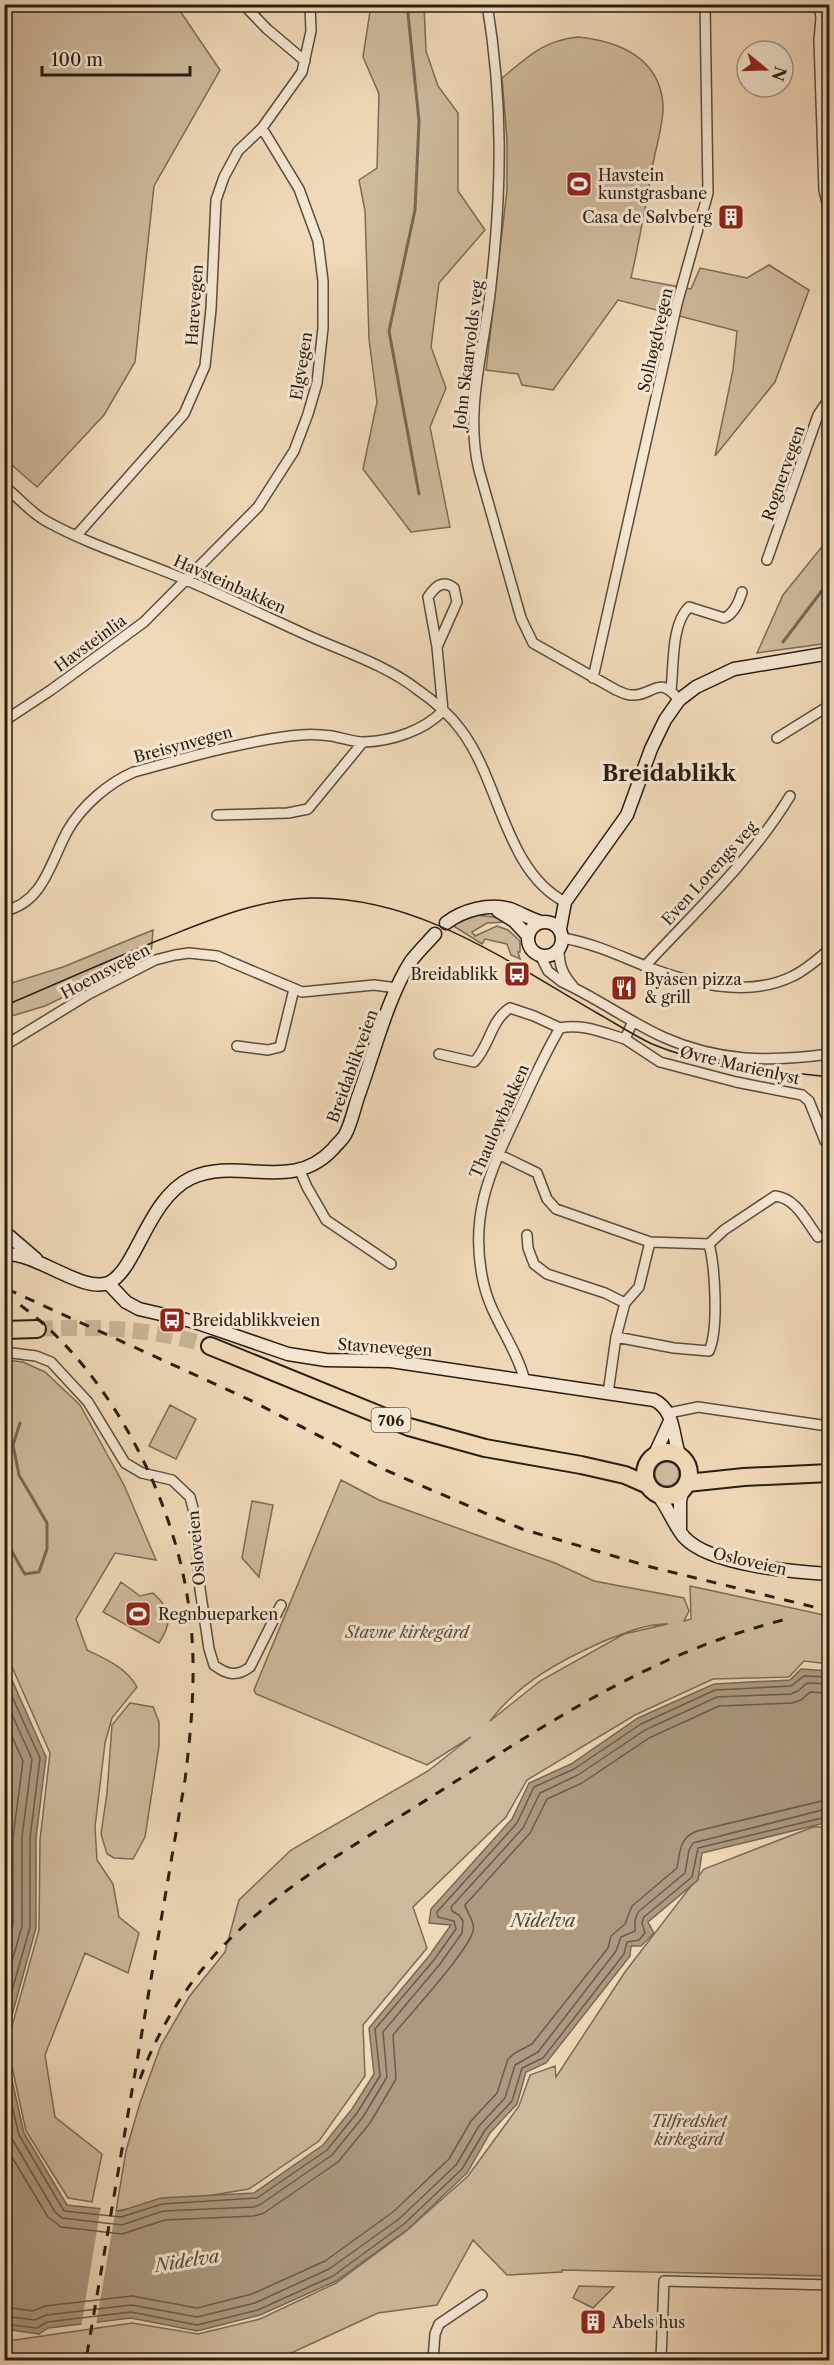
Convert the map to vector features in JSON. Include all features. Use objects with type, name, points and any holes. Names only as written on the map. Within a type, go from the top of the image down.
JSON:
[{"type":"highway","points":[[4,1330],[37,1329]]},
{"type":"highway","name":"706","points":[[210,1346],[349,1404],[418,1429],[497,1451],[582,1465],[625,1475],[652,1490],[670,1496],[685,1486],[744,1477],[830,1473]]},
{"type":"highway","name":"706","points":[[582,1465],[623,1464],[652,1458],[667,1452],[683,1459],[698,1470],[744,1477]]},
{"type":"highway","points":[[652,1458],[645,1473],[652,1490]]},
{"type":"highway","points":[[683,1459],[689,1475],[685,1486]]},
{"type":"street","points":[[243,4],[267,29],[305,61]]},
{"type":"street","name":"Harevegen","points":[[76,536],[184,414],[205,366],[211,309],[216,200],[224,177],[238,151],[262,128],[302,72],[311,31],[310,4]]},
{"type":"street","name":"John Skaarvolds veg","points":[[487,4],[496,60],[500,118],[500,180],[491,287],[472,422],[473,448],[527,633],[533,644],[593,678],[630,695],[655,687],[675,695]]},
{"type":"street","name":"Solhøgdvegen","points":[[593,678],[677,304],[708,193],[705,4]]},
{"type":"street","points":[[819,4],[824,190],[830,216]]},
{"type":"street","points":[[821,18],[830,24]]},
{"type":"street","name":"Elgvegen","points":[[186,580],[258,507],[294,451],[317,382],[323,316],[323,281],[318,242],[299,189],[262,128]]},
{"type":"street","name":"Rognervegen","points":[[767,560],[799,476],[818,415],[830,397]]},
{"type":"street","name":"Havsteinbakken","points":[[4,486],[44,520],[76,536],[186,580],[372,662],[418,689],[462,731],[514,842],[534,878],[548,893],[565,902]]},
{"type":"street","name":"Havsteinlia","points":[[4,721],[51,690],[144,622],[186,580]]},
{"type":"street","points":[[437,647],[457,602],[454,588],[448,584],[440,584],[428,597],[437,647],[443,711]]},
{"type":"street","points":[[528,936],[531,929],[543,922],[565,902],[627,815],[651,749],[675,695],[677,627],[682,614],[689,607],[724,618],[729,616],[734,609],[742,592]]},
{"type":"street","points":[[675,695],[734,669],[830,653]]},
{"type":"street","points":[[777,738],[830,705]]},
{"type":"street","name":"Breisynvegen","points":[[4,911],[15,909],[34,895],[52,867],[69,830],[86,807],[120,778],[232,745],[293,735],[328,735],[363,742],[418,730],[443,711]]},
{"type":"street","points":[[217,815],[288,813],[308,809],[363,742]]},
{"type":"street","name":"Even Lorengs veg","points":[[645,966],[766,832],[790,796]]},
{"type":"street","points":[[565,902],[559,963],[575,988]]},
{"type":"street","points":[[446,923],[462,913],[491,908],[508,909],[552,923],[561,939]]},
{"type":"street","points":[[491,908],[514,921],[528,936],[532,950],[540,955],[554,976],[663,1036],[717,1056],[742,1059],[789,1060],[830,1054]]},
{"type":"street","name":"Breidablikveien","points":[[108,1283],[121,1272],[150,1220],[168,1195],[189,1179],[217,1171],[278,1173],[300,1171],[325,1157],[344,1137],[397,988],[412,961],[435,934]]},
{"type":"street","points":[[561,939],[590,944],[645,966],[699,983],[733,987],[758,986],[792,977],[830,949]]},
{"type":"street","points":[[540,955],[549,956],[561,939]]},
{"type":"street","name":"Hoemsvegen","points":[[4,1046],[89,994],[155,960],[175,955],[189,953],[217,956],[294,989],[314,992],[374,985],[397,988]]},
{"type":"street","points":[[237,1046],[268,1050],[280,1047],[294,989]]},
{"type":"street","points":[[439,1054],[474,1062],[480,1055],[498,1019],[510,1008],[560,1028],[569,1026],[586,1028],[625,1039],[633,1021]]},
{"type":"street","name":"Thaulowbakken","points":[[525,1381],[514,1350],[489,1305],[480,1261],[480,1207],[498,1154],[560,1028]]},
{"type":"street","name":"Øvre Marienlyst","points":[[625,1039],[660,1062],[736,1082],[802,1095],[809,1101],[825,1141]]},
{"type":"street","points":[[498,1154],[537,1173],[547,1199],[556,1209],[650,1242],[709,1244],[724,1230],[775,1196],[794,1204],[818,1237]]},
{"type":"street","points":[[300,1171],[326,1220],[390,1264]]},
{"type":"street","points":[[6,1232],[8,1241],[4,1252],[42,1263],[84,1282],[99,1285],[108,1283]]},
{"type":"street","points":[[6,1232],[42,1263]]},
{"type":"street","points":[[527,1234],[528,1248],[534,1264],[547,1274],[605,1293],[625,1303]]},
{"type":"street","points":[[608,1393],[616,1337],[625,1303],[639,1287],[650,1242]]},
{"type":"street","points":[[616,1337],[674,1348],[709,1351],[713,1343],[715,1325],[712,1255],[709,1244]]},
{"type":"street","name":"Stavnevegen","points":[[108,1283],[126,1302],[139,1309],[195,1322],[288,1354],[326,1360],[391,1361],[654,1400],[662,1404],[670,1417]]},
{"type":"street","name":"Osloveien","points":[[4,1352],[36,1356],[51,1362],[88,1402],[125,1463],[142,1473],[172,1480],[190,1497],[194,1512],[200,1589],[209,1649],[214,1665],[233,1675],[242,1673],[250,1667],[281,1605]]},
{"type":"street","points":[[652,1458],[670,1417],[698,1407],[821,1425]]},
{"type":"street","points":[[670,1417],[676,1446],[683,1459]]},
{"type":"street","points":[[680,1530],[680,1501],[685,1486]]},
{"type":"street","name":"Osloveien","points":[[652,1490],[666,1505],[680,1530],[695,1546],[720,1556],[774,1569],[830,1574]]},
{"type":"street","points":[[661,2361],[664,2281],[830,2285]]},
{"type":"street","points":[[433,2361],[439,2324],[482,2295]]},
{"type":"green space","points":[[4,5],[176,5],[220,70],[154,186],[135,362],[104,415],[37,487],[5,459]]},
{"type":"green space","points":[[371,5],[424,5],[426,51],[438,86],[458,113],[458,191],[485,230],[439,283],[431,347],[446,388],[430,427],[450,527],[411,532],[363,469],[377,402],[369,339],[365,211],[359,180],[377,168],[379,94],[363,57]]},
{"type":"green space","points":[[578,37],[608,43],[635,55],[646,64],[660,89],[663,105],[662,120],[631,278],[691,289],[700,268],[747,278],[769,265],[809,290],[775,382],[715,456],[733,370],[737,331],[618,300],[553,390],[522,385],[518,374],[486,370],[507,190],[507,140],[502,78],[528,56],[545,46]]},
{"type":"green space","points":[[829,538],[829,643],[757,653],[783,595]]},
{"type":"green space","points":[[476,915],[494,917],[508,922],[487,923],[472,932],[475,936],[497,926],[508,930],[520,941],[520,952],[518,952],[520,959],[511,955],[507,944],[485,939],[482,944],[452,925]]},
{"type":"green space","points":[[153,930],[151,955],[45,1006],[5,1018],[5,985],[63,967]]},
{"type":"green space","points":[[5,1360],[23,1362],[45,1372],[80,1405],[124,1485],[156,1560],[115,1553],[76,1619],[87,1650],[122,1669],[137,1687],[112,1718],[105,1743],[95,1827],[97,1860],[113,1884],[119,1917],[139,1933],[128,1973],[85,1953],[45,2055],[55,2117],[102,2154],[92,2202],[68,2198],[26,2131],[7,2044],[39,1930],[40,1840],[50,1753],[5,1651]]},
{"type":"green space","points":[[170,1405],[196,1419],[176,1459],[149,1446]]},
{"type":"green space","points":[[662,1462],[672,1462],[679,1469],[679,1479],[672,1486],[662,1486],[655,1479],[655,1469]]},
{"type":"green space","name":"Stavne kirkegård","points":[[341,1480],[379,1500],[555,1563],[594,1581],[684,1598],[689,1611],[684,1621],[691,1619],[690,1586],[829,1616],[829,1664],[804,1661],[789,1677],[713,1679],[635,1715],[527,1780],[506,1817],[413,1907],[427,1948],[363,2025],[365,2076],[319,2141],[249,2189],[116,2211],[126,2151],[161,2045],[189,1997],[225,1952],[239,1900],[291,1850],[428,1771],[471,1737],[427,1765],[256,1694],[254,1690]],"holes":[[[668,1624],[624,1634],[540,1681],[490,1721],[514,1695],[555,1665],[602,1642],[634,1630]]]},
{"type":"green space","points":[[252,1501],[273,1505],[259,1577],[242,1558]]},
{"type":"green space","name":"Regnbueparken","points":[[121,1582],[140,1596],[153,1593],[164,1605],[168,1622],[159,1643],[103,1612]]},
{"type":"green space","points":[[130,1703],[153,1707],[159,1722],[159,1746],[145,1837],[133,1859],[114,1858],[107,1854],[101,1834],[107,1793],[112,1725]]},
{"type":"green space","name":"Tilfredshet kirkegård","points":[[813,1827],[829,1827],[829,2276],[562,2270],[562,2272],[507,2275],[473,2240],[437,2305],[378,2313],[276,2360],[5,2360],[5,2347],[8,2341],[132,2323],[198,2334],[260,2319],[336,2283],[405,2232],[468,2176],[519,2106],[530,2075],[555,2066],[556,2077],[625,1972],[704,1869]]},
{"type":"green space","points":[[579,2286],[614,2287],[593,2308],[573,2298]]},
{"type":"water","points":[[5,1664],[46,1757],[36,1838],[36,1928],[5,2041]]},
{"type":"water","name":"Nidelva","points":[[801,1669],[829,1671],[829,1822],[702,1853],[698,1880],[648,1922],[654,1933],[641,1946],[631,1946],[630,1956],[546,2063],[526,2072],[517,2104],[490,2133],[467,2173],[408,2229],[336,2281],[260,2315],[197,2331],[131,2318],[48,2328],[39,2334],[5,2329],[4,2045],[24,2133],[67,2205],[121,2211],[161,2198],[254,2193],[323,2145],[352,2109],[374,2074],[369,2028],[429,1956],[451,1925],[429,1923],[431,1909],[512,1819],[529,1783],[571,1764],[638,1718],[714,1684],[790,1680]]},
{"type":"pier","points":[[101,2206],[116,2208],[96,2325],[81,2327]]},
{"type":"waterway","points":[[407,4],[419,121],[415,210],[389,331],[419,494]]},
{"type":"waterway","points":[[783,642],[830,580]]},
{"type":"waterway","points":[[4,1542],[25,1574],[39,1572],[47,1549],[47,1523],[19,1475],[13,1445],[20,1423]]},
{"type":"tunnel","points":[[37,1329],[81,1328],[145,1332],[210,1346]]},
{"type":"tram line","points":[[4,1006],[159,940],[233,912],[291,899],[350,900],[388,908],[425,920],[461,936],[652,1044],[717,1063],[830,1077]]},
{"type":"railway","points":[[7,1289],[250,1400],[383,1469],[522,1529],[651,1567],[830,1611]]},
{"type":"railway","points":[[4,1294],[40,1321],[73,1353],[102,1391],[128,1432],[150,1475],[168,1520],[181,1564],[189,1608],[193,1651],[193,1694],[185,1780],[86,2360]]},
{"type":"railway","points":[[140,2079],[156,2041],[187,1989],[227,1942],[270,1903],[293,1886],[341,1853],[569,1711],[633,1677],[696,1648],[790,1618]]},
{"type":"place","name":"Havstein kunstgrasbane","points":[[579,184]]},
{"type":"place","name":"Casa de Sølvberg","points":[[731,217]]},
{"type":"place","name":"Breidablikk","points":[[517,974]]},
{"type":"place","name":"Byåsen pizza & grill","points":[[624,988]]},
{"type":"place","name":"Breidablikkveien","points":[[172,1320]]},
{"type":"place","name":"Regnbueparken","points":[[138,1614]]},
{"type":"place","name":"Abels hus","points":[[593,2322]]},
{"type":"district","name":"Breidablikk","points":[[669,773]]}]
